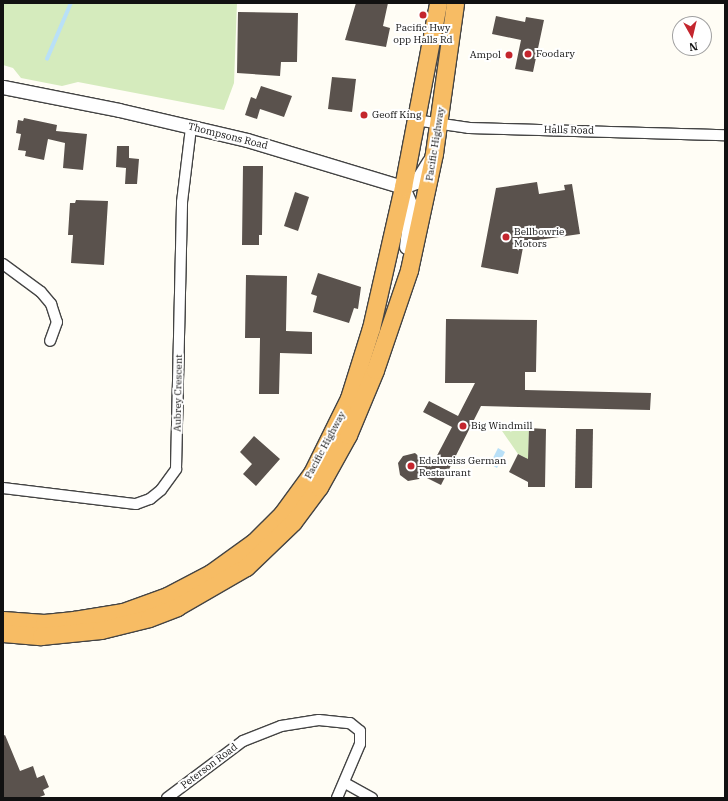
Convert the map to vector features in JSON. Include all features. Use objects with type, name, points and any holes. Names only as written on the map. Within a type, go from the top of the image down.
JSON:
[{"type":"highway","name":"Pacific Highway","points":[[3,620],[44,623],[74,620],[122,612],[155,601],[211,573],[254,542],[282,514],[312,473],[349,398],[371,328],[403,187],[414,120],[438,3]]},
{"type":"highway","name":"Pacific Highway","points":[[3,633],[41,636],[71,634],[122,626],[149,618],[200,596],[246,567],[262,553],[303,509],[332,467],[375,370],[404,284],[434,153],[455,3]]},
{"type":"street","name":"Thompsons Road","points":[[3,87],[126,112],[247,140],[403,187]]},
{"type":"street","name":"Halls Road","points":[[414,120],[469,128],[725,135]]},
{"type":"street","name":"Aubrey Crescent","points":[[3,488],[136,504],[150,499],[161,490],[176,469],[182,202],[192,128]]},
{"type":"street","points":[[403,187],[416,182],[434,153]]},
{"type":"street","name":"Pacific Highway","points":[[403,187],[411,206],[404,284]]},
{"type":"street","points":[[3,264],[41,292],[51,304],[57,322],[50,341]]},
{"type":"street","name":"Peterson Road","points":[[167,798],[243,741],[281,726],[313,721],[350,723],[360,731],[360,744],[345,783]]},
{"type":"street","points":[[337,798],[345,783],[372,798]]},
{"type":"green space","points":[[3,3],[237,3],[234,83],[224,110],[78,82],[62,86],[21,78],[13,68],[3,65]]},
{"type":"green space","points":[[500,428],[529,428],[528,465],[524,462],[526,458],[518,454]]},
{"type":"water","points":[[498,448],[505,452],[497,468],[490,464]]},
{"type":"building","points":[[356,3],[388,3],[383,26],[390,28],[386,47],[345,40]]},
{"type":"building","points":[[238,12],[298,13],[297,62],[281,62],[280,76],[237,73]]},
{"type":"building","name":"Foodary","points":[[496,16],[525,22],[526,17],[544,20],[533,72],[515,69],[521,40],[492,34]]},
{"type":"building","points":[[332,77],[356,79],[352,112],[328,109]]},
{"type":"building","points":[[261,86],[292,96],[284,117],[260,109],[257,119],[245,115],[251,97],[256,99]]},
{"type":"building","points":[[24,118],[57,125],[56,131],[87,134],[83,170],[63,168],[65,143],[48,139],[44,160],[25,156],[26,151],[18,150],[21,134],[16,133],[18,120],[23,121]]},
{"type":"building","points":[[117,146],[129,146],[129,158],[139,159],[137,184],[125,184],[126,168],[116,167]]},
{"type":"building","points":[[243,166],[263,166],[262,235],[259,235],[259,245],[242,245]]},
{"type":"building","points":[[537,182],[539,194],[565,190],[564,185],[572,184],[580,234],[524,242],[518,274],[481,267],[496,188]]},
{"type":"building","points":[[295,192],[309,197],[298,231],[284,226]]},
{"type":"building","points":[[76,200],[108,201],[104,265],[71,263],[73,235],[68,235],[70,203],[75,203]]},
{"type":"building","points":[[318,273],[361,287],[358,309],[354,308],[349,323],[313,312],[317,296],[311,294]]},
{"type":"building","points":[[246,275],[287,276],[286,331],[312,332],[312,354],[280,353],[279,394],[259,394],[260,338],[245,338]]},
{"type":"building","points":[[446,319],[537,320],[536,372],[525,372],[525,390],[651,393],[650,410],[481,406],[441,485],[421,475],[419,479],[408,481],[400,475],[398,463],[403,456],[415,453],[431,467],[452,427],[423,412],[429,401],[458,416],[475,383],[445,383]]},
{"type":"building","points":[[529,428],[546,429],[545,487],[528,487],[528,482],[509,472],[518,454],[528,459]]},
{"type":"building","points":[[576,429],[593,429],[592,488],[575,488]]},
{"type":"building","points":[[254,436],[280,459],[256,486],[243,474],[252,464],[240,452]]},
{"type":"building","points":[[5,735],[20,771],[33,766],[37,778],[44,775],[49,787],[43,790],[45,795],[37,798],[3,798],[3,736]]},
{"type":"waterway","points":[[47,59],[71,3]]},
{"type":"place","name":"Pacific Hwy opp Halls Rd","points":[[423,15]]},
{"type":"place","name":"Foodary","points":[[528,54]]},
{"type":"place","name":"Ampol","points":[[509,55]]},
{"type":"place","name":"Geoff King","points":[[364,115]]},
{"type":"place","name":"Bellbowrie Motors","points":[[506,237]]},
{"type":"place","name":"Big Windmill","points":[[463,426]]},
{"type":"place","name":"Edelweiss German Restaurant","points":[[411,466]]}]
